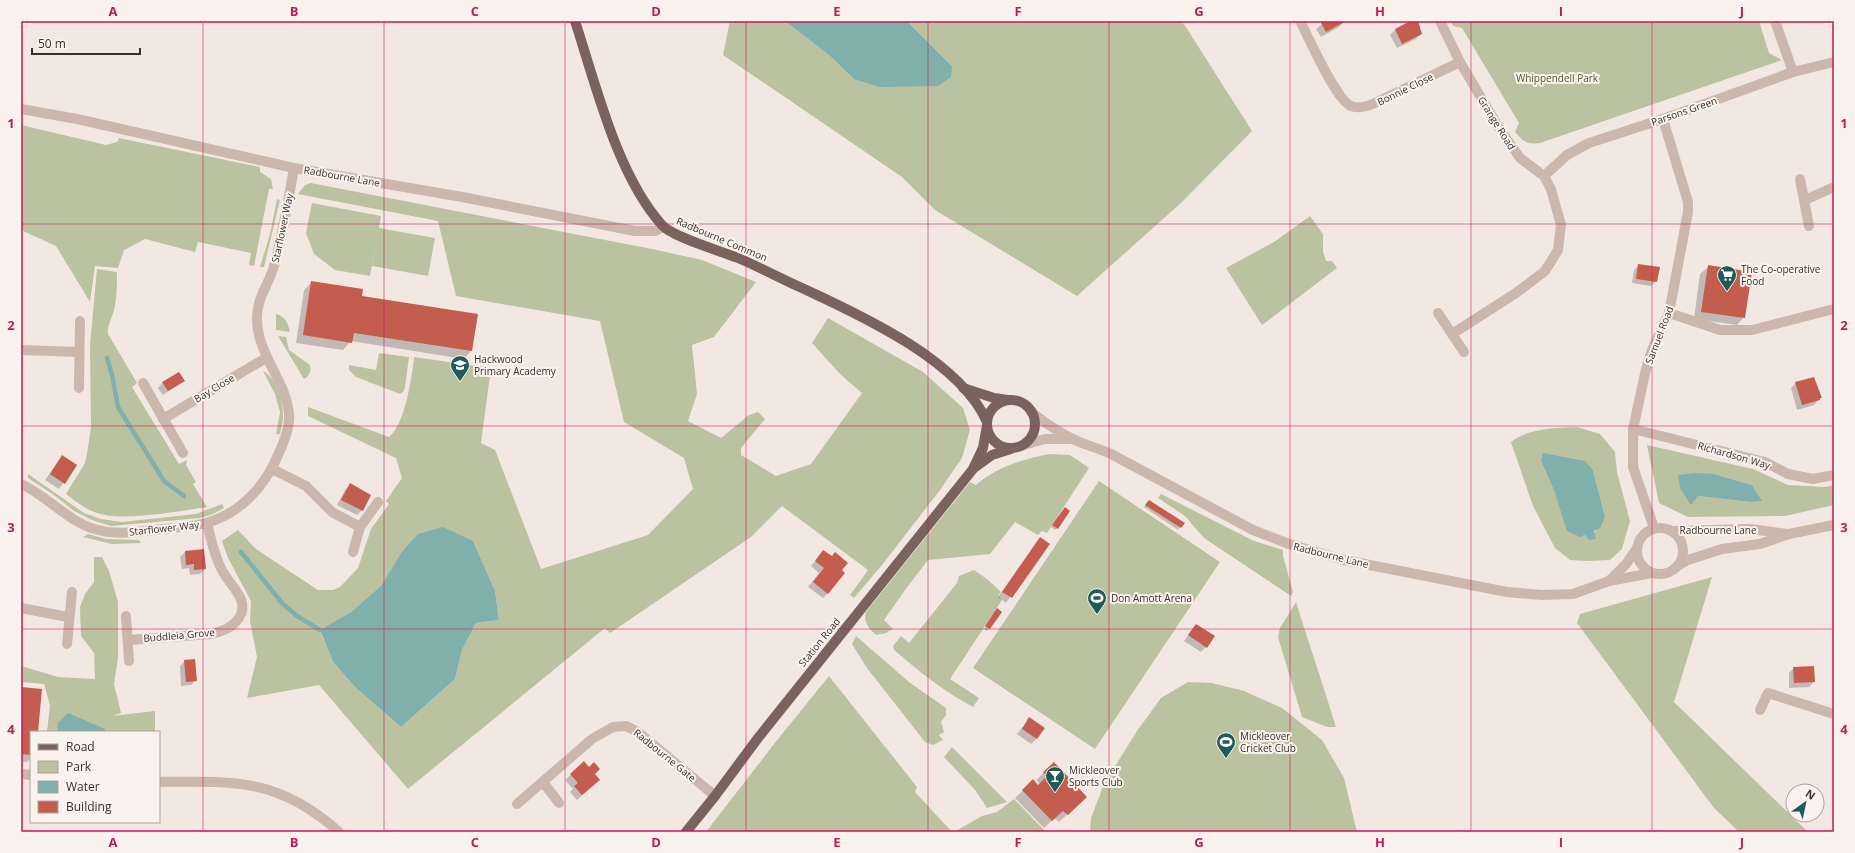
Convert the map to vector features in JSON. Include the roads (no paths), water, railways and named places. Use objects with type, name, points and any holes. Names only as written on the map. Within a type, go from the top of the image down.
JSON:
[{"type":"main road","name":"Radbourne Common","points":[[575,21],[614,140],[636,190],[663,227],[688,239],[737,258],[856,313],[914,347],[963,388],[982,411],[987,424]]},
{"type":"main road","name":"Radbourne Common","points":[[963,388],[994,398],[1009,400]]},
{"type":"main road","points":[[1009,400],[1022,403],[1031,412],[1034,420],[1032,435],[1027,442],[1017,447],[999,445],[988,433],[987,424],[991,410],[1002,402],[1009,400]]},
{"type":"main road","name":"Station Road","points":[[686,832],[758,738],[973,469],[983,448],[987,424]]},
{"type":"main road","name":"Station Road","points":[[973,469],[992,455],[1017,447]]},
{"type":"street","name":"Bonnie Close","points":[[1300,21],[1336,90],[1347,104],[1352,107],[1364,107],[1375,103],[1460,62]]},
{"type":"street","name":"Grange Road","points":[[1440,21],[1460,62],[1515,152],[1544,176],[1551,190],[1561,225],[1558,250],[1545,271],[1452,334]]},
{"type":"street","points":[[1775,21],[1793,72]]},
{"type":"street","name":"Parsons Green","points":[[1544,176],[1567,155],[1589,143],[1663,119],[1793,72],[1834,62]]},
{"type":"street","name":"Radbourne Lane","points":[[21,109],[78,119],[294,168],[462,197],[635,231],[655,230],[663,227]]},
{"type":"street","name":"Samuel Road","points":[[1654,528],[1633,467],[1633,429],[1650,356],[1669,313],[1688,212],[1688,202],[1663,119]]},
{"type":"street","name":"Starflower Way","points":[[21,484],[47,498],[82,525],[98,530],[116,533],[207,523],[232,513],[264,482],[272,469],[287,432],[289,415],[285,396],[266,358],[257,330],[257,317],[259,302],[274,268],[294,168]]},
{"type":"street","points":[[1800,179],[1809,226]]},
{"type":"street","points":[[1805,200],[1834,187]]},
{"type":"street","points":[[1669,313],[1720,330],[1752,330],[1834,309]]},
{"type":"street","points":[[1438,313],[1464,352]]},
{"type":"street","points":[[79,388],[80,321]]},
{"type":"street","points":[[21,350],[80,352]]},
{"type":"street","name":"Bay Close","points":[[163,419],[266,358]]},
{"type":"street","points":[[142,383],[183,453]]},
{"type":"street","name":"Radbourne Lane","points":[[1031,412],[1050,426],[1073,439],[1094,446],[1110,454],[1253,530],[1289,544],[1344,560],[1527,594],[1555,596],[1573,594],[1609,581],[1652,574]]},
{"type":"street","name":"Richardson Way","points":[[1633,429],[1765,462],[1788,474],[1813,479],[1834,475]]},
{"type":"street","name":"Radbourne Lane","points":[[1017,447],[1045,440],[1073,439]]},
{"type":"street","points":[[272,469],[306,486],[332,512],[360,527]]},
{"type":"street","points":[[353,552],[360,527],[378,502]]},
{"type":"street","name":"Buddleia Grove","points":[[128,640],[211,634],[234,625],[243,612],[243,605],[238,594],[222,570],[207,523]]},
{"type":"street","name":"Radbourne Lane","points":[[1679,565],[1700,556],[1722,550],[1760,544],[1789,534],[1834,525]]},
{"type":"street","points":[[1654,528],[1666,528],[1678,536],[1684,550],[1679,565],[1667,574],[1652,574],[1638,561],[1636,548],[1642,536],[1654,528]]},
{"type":"street","name":"Radbourne Lane","points":[[1671,531],[1750,529],[1789,534]]},
{"type":"street","name":"Radbourne Lane","points":[[1609,581],[1626,564],[1636,548]]},
{"type":"street","points":[[67,644],[68,617],[72,592]]},
{"type":"street","points":[[21,608],[68,617]]},
{"type":"street","points":[[126,616],[129,661]]},
{"type":"street","points":[[1760,710],[1768,693],[1834,714]]},
{"type":"street","name":"Radbourne Gate","points":[[517,804],[592,739],[613,726],[626,726],[638,732],[715,796]]},
{"type":"street","points":[[160,782],[225,781],[244,783],[263,788],[281,794],[306,806],[338,832]]},
{"type":"street","points":[[543,782],[559,803]]},
{"type":"water","points":[[785,21],[907,21],[952,66],[951,77],[938,86],[879,87],[854,79],[830,56]]},
{"type":"water","points":[[1543,453],[1585,461],[1593,470],[1605,517],[1600,528],[1594,531],[1596,539],[1589,540],[1585,535],[1580,537],[1567,531],[1555,493],[1541,461]]},
{"type":"water","points":[[1695,473],[1714,474],[1752,485],[1762,501],[1750,502],[1698,496],[1691,505],[1680,488],[1678,475]]},
{"type":"water","points":[[443,527],[473,541],[495,591],[499,620],[476,623],[462,650],[455,679],[401,727],[356,688],[333,662],[320,630],[351,612],[382,585],[401,553],[418,534]]},
{"type":"water","points":[[68,713],[105,729],[106,731],[57,731],[58,723]]},
{"type":"waterway","points":[[107,358],[118,407],[164,481],[184,496]]},
{"type":"waterway","points":[[241,552],[282,603],[297,616],[320,630]]},
{"type":"place","name":"The Co-operative Food","points":[[1727,292]]},
{"type":"place","name":"Hackwood Primary Academy","points":[[460,382]]},
{"type":"place","name":"Don Amott Arena","points":[[1097,615]]},
{"type":"place","name":"Mickleover Cricket Club","points":[[1226,759]]},
{"type":"place","name":"Mickleover Sports Club","points":[[1055,793]]},
{"type":"park label","name":"Whippendell Park","points":[[1557,78]]}]
